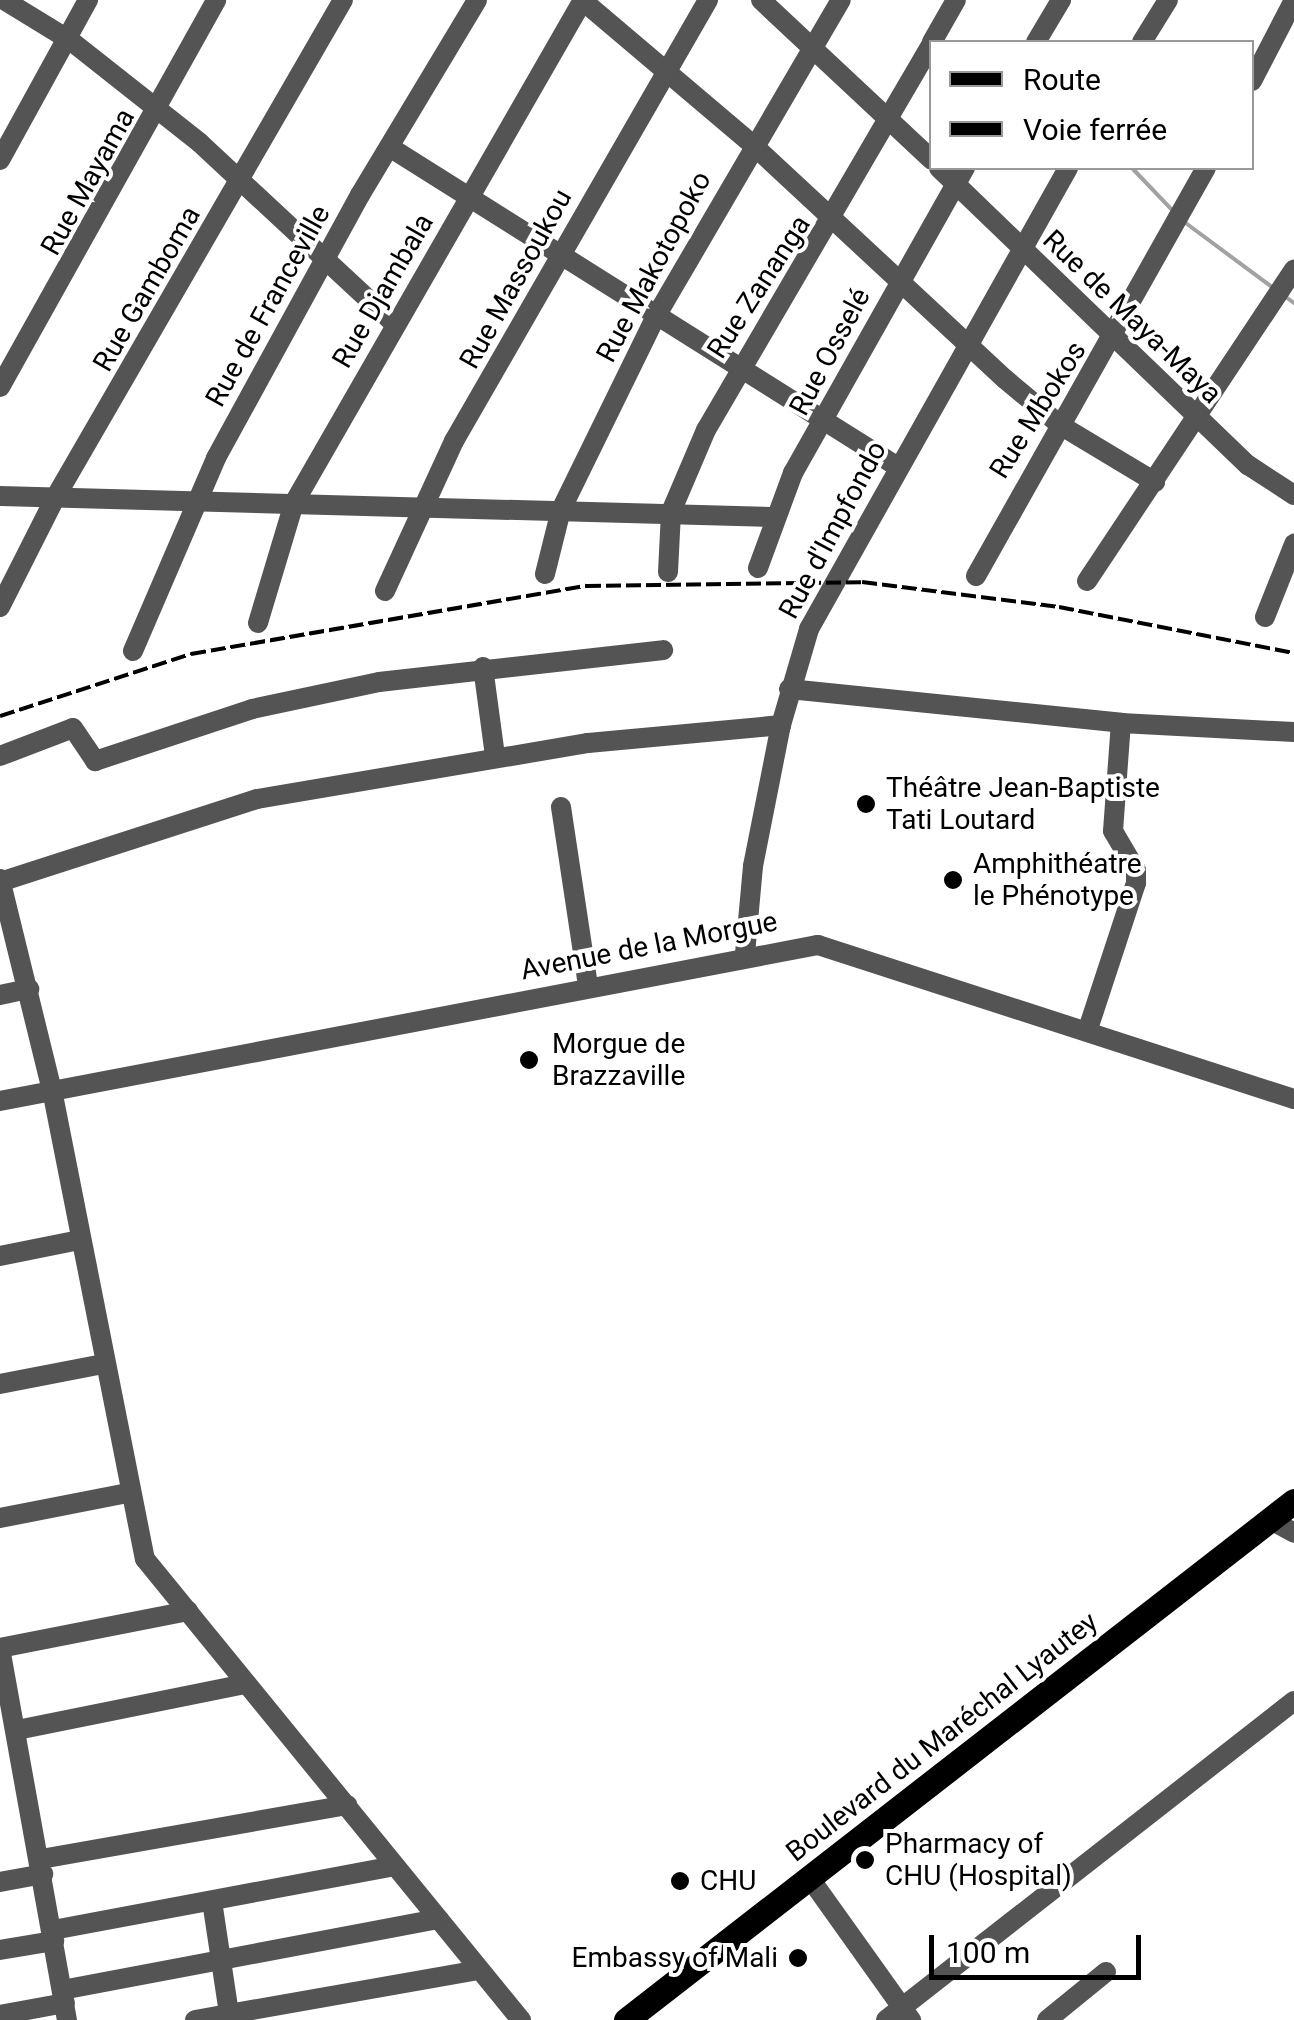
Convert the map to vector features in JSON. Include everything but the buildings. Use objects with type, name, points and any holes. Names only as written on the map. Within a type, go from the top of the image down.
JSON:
[{"type":"main road","name":"Boulevard du Maréchal Lyautey","points":[[638,2016],[1294,1501]]},
{"type":"street","points":[[4,0],[71,41],[159,110],[326,255],[394,323]]},
{"type":"street","points":[[0,160],[71,41],[88,0]]},
{"type":"street","name":"Rue Mayama","points":[[0,387],[159,110],[216,0]]},
{"type":"street","name":"Rue Gamboma","points":[[0,607],[55,498],[344,0]]},
{"type":"street","name":"Rue de Franceville","points":[[133,651],[195,503],[326,255],[478,0]]},
{"type":"street","points":[[583,0],[752,144],[1060,425],[1155,482]]},
{"type":"street","name":"Rue Djambala","points":[[258,623],[294,504],[394,323],[583,0]]},
{"type":"street","name":"Rue Massoukou","points":[[385,591],[421,505],[559,256],[708,0]]},
{"type":"street","points":[[762,0],[929,157]]},
{"type":"street","name":"Rue Makotopoko","points":[[544,574],[560,510],[655,318],[752,144],[841,0]]},
{"type":"street","name":"Rue Zananga","points":[[934,40],[956,0]]},
{"type":"street","points":[[1037,40],[1060,0]]},
{"type":"street","points":[[1143,40],[1168,0]]},
{"type":"street","points":[[1254,77],[1294,0]]},
{"type":"street","name":"Rue Zananga","points":[[668,572],[671,512],[737,367],[834,221],[929,48]]},
{"type":"street","points":[[391,148],[655,318],[898,467]]},
{"type":"street","name":"Rue d'Impfondo","points":[[745,954],[754,866],[788,689],[809,629],[965,342],[1067,170]]},
{"type":"street","name":"Rue Mbokos","points":[[976,576],[1060,425],[1114,340],[1205,170]]},
{"type":"street","name":"Rue de Maya-Maya","points":[[960,175],[1021,249],[1114,340],[1266,480],[1294,495]]},
{"type":"street","name":"Rue Osselé","points":[[758,568],[772,517],[960,175]]},
{"type":"street","points":[[1086,582],[1294,270]]},
{"type":"street","points":[[0,496],[772,517]]},
{"type":"street","points":[[1265,617],[1294,544]]},
{"type":"street","points":[[0,756],[73,728],[96,761],[252,709],[482,667],[664,650]]},
{"type":"street","points":[[482,667],[495,756]]},
{"type":"street","points":[[788,689],[1121,723],[1294,732]]},
{"type":"street","points":[[1088,1029],[1136,882],[1136,870],[1113,831],[1121,723]]},
{"type":"street","points":[[521,2020],[145,1559],[128,1494],[52,1090],[0,881],[204,812],[495,756],[781,725]]},
{"type":"street","points":[[561,808],[588,985]]},
{"type":"street","name":"Avenue de la Morgue","points":[[0,1101],[745,954],[835,948],[1294,1098]]},
{"type":"street","points":[[0,994],[29,989]]},
{"type":"street","points":[[0,1256],[79,1240]]},
{"type":"street","points":[[0,1384],[103,1364]]},
{"type":"street","points":[[0,1518],[128,1494]]},
{"type":"street","points":[[1270,1520],[1294,1533]]},
{"type":"street","points":[[65,2004],[42,1866],[11,1754],[17,1730],[0,1648],[188,1611]]},
{"type":"street","points":[[17,1730],[246,1684]]},
{"type":"street","points":[[809,1878],[899,2016],[1294,1701]]},
{"type":"street","points":[[0,1882],[42,1866],[347,1805]]},
{"type":"street","points":[[0,1950],[212,1901],[394,1866]]},
{"type":"street","points":[[212,1901],[229,2017]]},
{"type":"street","points":[[0,2014],[65,2004],[220,1960],[438,1919]]},
{"type":"street","points":[[195,2020],[479,1970]]},
{"type":"street","points":[[1047,2020],[1106,1972]]},
{"type":"waterway","points":[[1134,170],[1173,211]]},
{"type":"waterway","points":[[1183,221],[1272,287]]},
{"type":"waterway","points":[[1283,295],[1294,303]]},
{"type":"railway","points":[[0,716],[191,654],[586,586],[862,582],[1059,607],[1294,653]]},
{"type":"place","name":"Théâtre Jean-Baptiste Tati Loutard","points":[[866,804]]},
{"type":"place","name":"Amphithéatre le Phénotype","points":[[953,880]]},
{"type":"place","name":"Morgue de Brazzaville","points":[[529,1060]]},
{"type":"place","name":"Pharmacy of CHU (Hospital)","points":[[865,1860]]},
{"type":"place","name":"CHU","points":[[680,1881]]},
{"type":"place","name":"Embassy of Mali","points":[[798,1958]]}]
